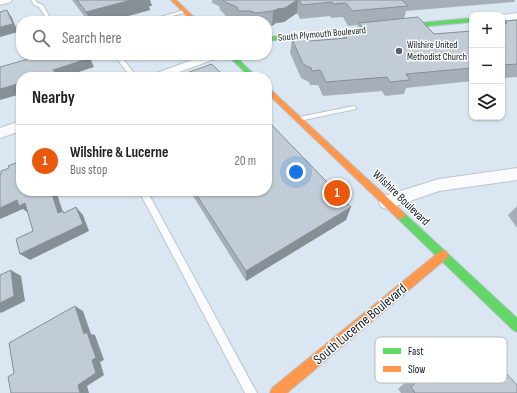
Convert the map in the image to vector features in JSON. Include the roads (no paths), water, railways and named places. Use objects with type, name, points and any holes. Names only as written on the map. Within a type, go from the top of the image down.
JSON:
[{"type":"street","points":[[173,0],[190,16]]},
{"type":"street","points":[[505,18],[517,16]]},
{"type":"street","name":"South Plymouth Boulevard","points":[[272,39],[469,20]]},
{"type":"street","points":[[169,72],[202,60]]},
{"type":"street","points":[[235,60],[249,72]]},
{"type":"street","name":"Wilshire Boulevard","points":[[272,94],[517,326]]},
{"type":"street","points":[[0,134],[16,128]]},
{"type":"street","points":[[387,202],[439,185],[517,174]]},
{"type":"street","name":"South Lucerne Boulevard","points":[[277,393],[443,255]]},
{"type":"lane","points":[[33,0],[36,4],[41,6],[47,16]]},
{"type":"lane","points":[[41,6],[44,3],[42,0]]},
{"type":"lane","points":[[166,16],[185,11]]},
{"type":"lane","points":[[121,60],[130,72]]},
{"type":"lane","points":[[299,119],[354,108]]},
{"type":"lane","points":[[146,196],[251,393]]},
{"type":"place","name":"Wilshire United Methodist Church","points":[[399,51]]},
{"type":"place","name":"Wilshire & Lucerne","points":[[337,193]]}]
